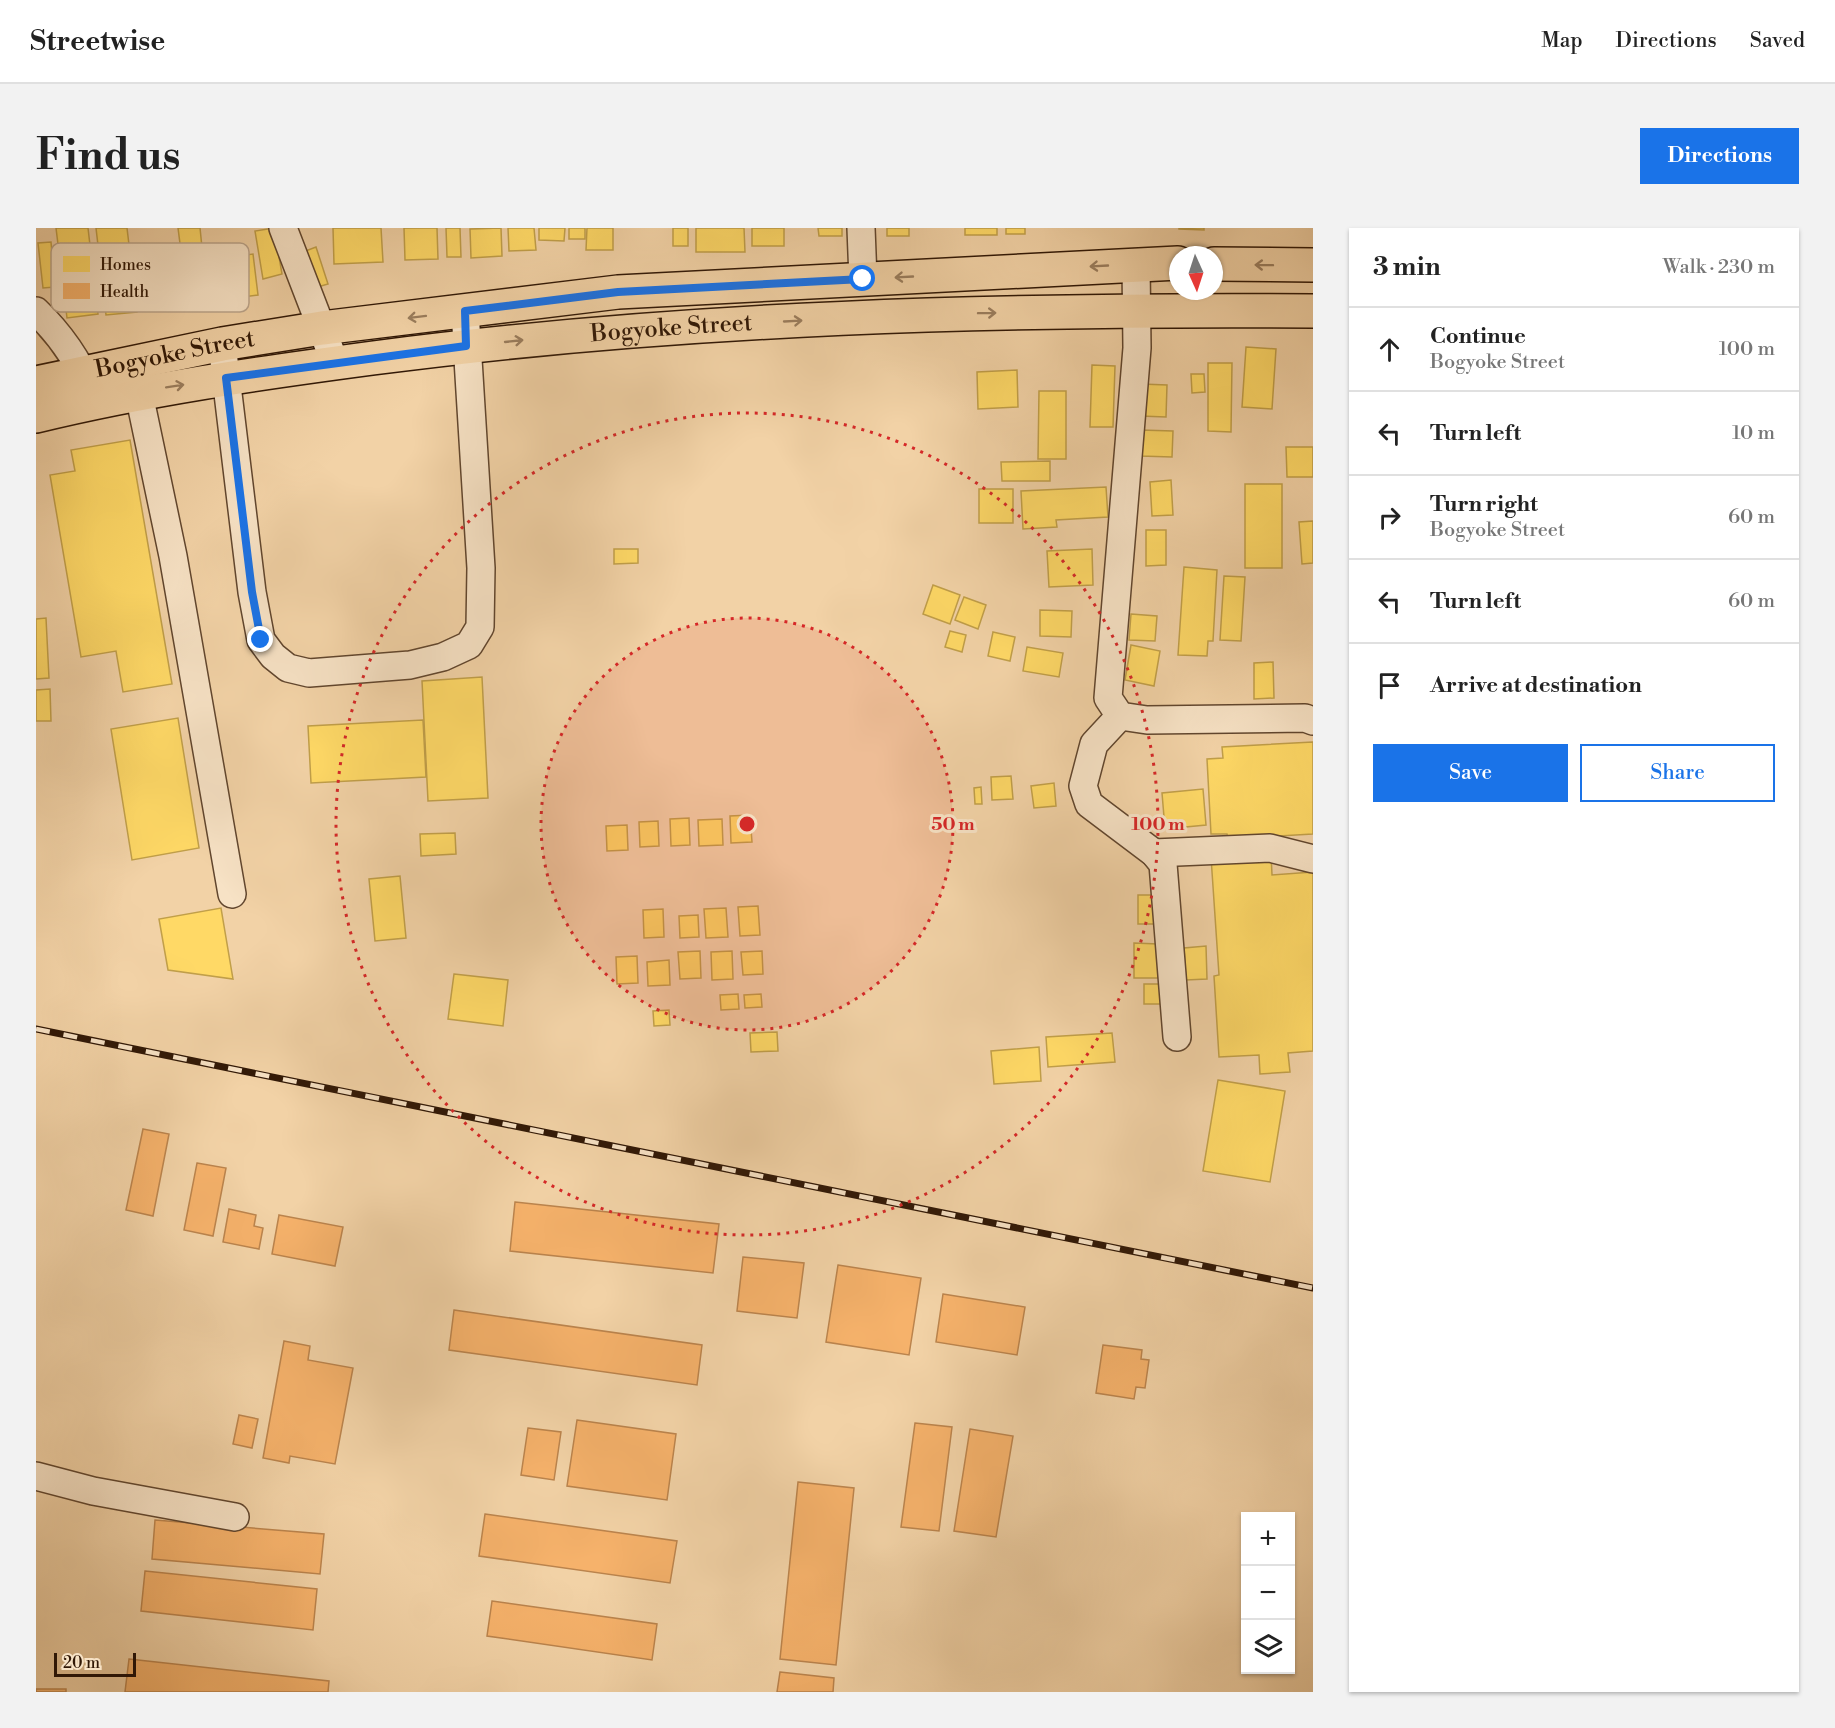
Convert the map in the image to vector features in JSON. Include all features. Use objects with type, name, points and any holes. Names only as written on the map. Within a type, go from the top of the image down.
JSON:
[{"type":"main road","name":"Bogyoke Street","points":[[36,383],[89,387],[136,377],[222,344],[322,328],[618,292],[1169,263]]},
{"type":"main road","points":[[1223,264],[1313,265]]},
{"type":"main road","name":"Bogyoke Street","points":[[136,377],[226,378],[466,346],[634,329],[915,315],[1135,310],[1313,311]]},
{"type":"main road","name":"Bogyoke Street","points":[[36,416],[89,387]]},
{"type":"street","points":[[283,228],[335,363]]},
{"type":"street","points":[[861,228],[863,279]]},
{"type":"street","points":[[1136,264],[1137,348],[1108,698],[1120,716],[1147,720],[1305,718],[1313,721]]},
{"type":"street","points":[[36,311],[48,322],[89,387]]},
{"type":"street","points":[[222,344],[252,592],[261,640],[273,656],[288,668],[309,673],[410,665],[443,657],[469,645],[480,627],[481,568],[465,311]]},
{"type":"street","points":[[136,377],[172,556],[231,894]]},
{"type":"street","points":[[1120,716],[1094,744],[1083,786],[1089,804],[1154,853],[1163,864],[1177,1037]]},
{"type":"street","points":[[1154,853],[1270,848],[1313,858]]},
{"type":"street","points":[[36,1476],[93,1491],[235,1517]]},
{"type":"building: Homes","points":[[56,228],[88,228],[90,243],[58,243]]},
{"type":"building: Homes","points":[[96,228],[127,228],[129,243],[98,243]]},
{"type":"building: Homes","points":[[178,228],[200,228],[202,243],[180,243]]},
{"type":"building: Homes","points":[[274,228],[282,274],[263,279],[255,231]]},
{"type":"building: Homes","points":[[333,228],[381,228],[383,262],[334,264]]},
{"type":"building: Homes","points":[[404,228],[437,228],[438,259],[405,260]]},
{"type":"building: Homes","points":[[446,228],[460,228],[461,257],[447,257]]},
{"type":"building: Homes","points":[[501,228],[502,256],[471,258],[470,229]]},
{"type":"building: Homes","points":[[508,228],[534,228],[536,250],[509,251]]},
{"type":"building: Homes","points":[[539,228],[565,228],[564,241],[539,240]]},
{"type":"building: Homes","points":[[569,228],[585,228],[585,239],[569,239]]},
{"type":"building: Homes","points":[[587,228],[613,228],[613,250],[586,250]]},
{"type":"building: Homes","points":[[673,228],[688,228],[688,246],[673,246]]},
{"type":"building: Homes","points":[[696,228],[744,228],[745,252],[696,252]]},
{"type":"building: Homes","points":[[752,228],[784,228],[784,246],[752,246]]},
{"type":"building: Homes","points":[[818,228],[842,228],[842,236],[819,236]]},
{"type":"building: Homes","points":[[887,228],[909,228],[909,236],[887,236]]},
{"type":"building: Homes","points":[[965,228],[997,228],[997,235],[965,235]]},
{"type":"building: Homes","points":[[1006,228],[1025,228],[1025,234],[1006,234]]},
{"type":"building: Homes","points":[[1204,228],[1204,230],[1179,229]]},
{"type":"building: Homes","points":[[51,242],[51,287],[43,288],[38,243]]},
{"type":"building: Homes","points":[[316,247],[328,284],[314,288],[303,252]]},
{"type":"building: Homes","points":[[253,254],[258,295],[249,296],[249,255]]},
{"type":"building: Homes","points":[[66,312],[98,312],[98,314],[67,318]]},
{"type":"building: Homes","points":[[106,312],[137,312],[106,315]]},
{"type":"building: Homes","points":[[1246,347],[1276,349],[1272,409],[1242,407]]},
{"type":"building: Homes","points":[[1208,363],[1232,363],[1231,432],[1208,431]]},
{"type":"building: Homes","points":[[1092,365],[1115,366],[1113,427],[1090,427]]},
{"type":"building: Homes","points":[[1017,370],[1018,407],[978,409],[977,372]]},
{"type":"building: Homes","points":[[1191,374],[1204,374],[1205,392],[1192,393]]},
{"type":"building: Homes","points":[[1141,384],[1167,385],[1166,417],[1140,416]]},
{"type":"building: Homes","points":[[1039,391],[1066,391],[1066,459],[1038,459]]},
{"type":"building: Homes","points":[[1140,430],[1173,431],[1172,457],[1140,456]]},
{"type":"building: Homes","points":[[130,440],[172,684],[123,692],[116,651],[81,657],[50,475],[75,471],[71,450]]},
{"type":"building: Homes","points":[[1286,447],[1313,447],[1313,477],[1287,477]]},
{"type":"building: Homes","points":[[1050,461],[1050,481],[1002,481],[1001,462]]},
{"type":"building: Homes","points":[[1171,480],[1173,515],[1152,516],[1150,482]]},
{"type":"building: Homes","points":[[1245,484],[1282,484],[1282,568],[1245,568]]},
{"type":"building: Homes","points":[[1106,487],[1108,517],[1056,520],[1057,527],[1023,529],[1021,491]]},
{"type":"building: Homes","points":[[979,489],[1013,489],[1013,523],[979,523]]},
{"type":"building: Homes","points":[[1313,521],[1313,563],[1302,564],[1299,522]]},
{"type":"building: Homes","points":[[1146,530],[1166,530],[1166,565],[1146,566]]},
{"type":"building: Homes","points":[[614,549],[638,549],[638,563],[614,564]]},
{"type":"building: Homes","points":[[1092,549],[1093,585],[1049,587],[1047,551]]},
{"type":"building: Homes","points":[[1184,567],[1217,570],[1213,641],[1208,641],[1207,656],[1178,655]]},
{"type":"building: Homes","points":[[1224,576],[1245,577],[1241,641],[1220,640]]},
{"type":"building: Homes","points":[[933,585],[960,595],[950,624],[923,614]]},
{"type":"building: Homes","points":[[964,597],[986,605],[978,629],[955,620]]},
{"type":"building: Homes","points":[[1040,610],[1072,611],[1071,637],[1040,636]]},
{"type":"building: Homes","points":[[1131,614],[1157,616],[1155,641],[1129,640]]},
{"type":"building: Homes","points":[[46,618],[49,678],[36,679],[36,619]]},
{"type":"building: Homes","points":[[950,631],[966,635],[962,652],[945,647]]},
{"type":"building: Homes","points":[[993,632],[1015,637],[1010,661],[988,656]]},
{"type":"building: Homes","points":[[1131,645],[1160,651],[1154,686],[1125,680]]},
{"type":"building: Homes","points":[[1027,647],[1063,653],[1059,677],[1023,671]]},
{"type":"building: Homes","points":[[1273,662],[1274,698],[1254,699],[1254,663]]},
{"type":"building: Homes","points":[[482,677],[488,798],[428,801],[422,681]]},
{"type":"building: Homes","points":[[50,689],[51,721],[36,721],[36,690]]},
{"type":"building: Homes","points":[[178,718],[199,848],[132,860],[111,729]]},
{"type":"building: Homes","points":[[423,720],[426,777],[311,783],[308,726]]},
{"type":"building: Homes","points":[[1313,742],[1313,834],[1228,839],[1227,834],[1211,834],[1207,759],[1223,758],[1222,747]]},
{"type":"building: Homes","points":[[1011,776],[1013,799],[992,800],[991,777]]},
{"type":"building: Homes","points":[[1054,783],[1056,806],[1034,808],[1031,786]]},
{"type":"building: Homes","points":[[981,787],[982,804],[975,804],[974,788]]},
{"type":"building: Homes","points":[[1203,789],[1206,825],[1165,829],[1162,793]]},
{"type":"building: Homes","points":[[750,815],[752,842],[731,843],[730,816]]},
{"type":"building: Homes","points":[[689,818],[690,845],[671,846],[670,819]]},
{"type":"building: Homes","points":[[722,819],[723,845],[699,846],[698,820]]},
{"type":"building: Homes","points":[[658,821],[659,846],[640,847],[639,822]]},
{"type":"building: Homes","points":[[627,825],[628,850],[607,851],[606,826]]},
{"type":"building: Homes","points":[[455,833],[456,854],[421,856],[420,834]]},
{"type":"building: Homes","points":[[1271,853],[1272,875],[1313,872],[1313,1051],[1288,1053],[1290,1072],[1260,1074],[1259,1055],[1219,1057],[1214,976],[1219,975],[1211,857]]},
{"type":"building: Homes","points":[[400,876],[406,938],[375,941],[369,879]]},
{"type":"building: Homes","points":[[1138,895],[1158,895],[1159,924],[1138,924]]},
{"type":"building: Homes","points":[[758,906],[760,935],[740,936],[738,907]]},
{"type":"building: Homes","points":[[221,908],[233,979],[168,970],[159,919]]},
{"type":"building: Homes","points":[[726,908],[728,937],[706,938],[704,909]]},
{"type":"building: Homes","points":[[663,909],[664,937],[644,938],[643,910]]},
{"type":"building: Homes","points":[[698,915],[699,937],[680,938],[679,916]]},
{"type":"building: Homes","points":[[1134,943],[1158,944],[1158,978],[1134,978]]},
{"type":"building: Homes","points":[[1206,946],[1207,979],[1186,980],[1184,948]]},
{"type":"building: Homes","points":[[700,951],[701,978],[680,979],[678,952]]},
{"type":"building: Homes","points":[[732,951],[733,979],[712,980],[711,952]]},
{"type":"building: Homes","points":[[762,951],[763,974],[743,975],[741,952]]},
{"type":"building: Homes","points":[[637,956],[638,983],[617,984],[616,957]]},
{"type":"building: Homes","points":[[669,960],[670,985],[648,986],[647,962]]},
{"type":"building: Homes","points":[[454,974],[508,980],[503,1026],[448,1019]]},
{"type":"building: Homes","points":[[1144,984],[1161,984],[1161,1004],[1144,1004]]},
{"type":"building: Homes","points":[[738,994],[739,1009],[721,1010],[720,995]]},
{"type":"building: Homes","points":[[761,994],[762,1007],[745,1008],[744,995]]},
{"type":"building: Homes","points":[[669,1010],[670,1025],[654,1026],[653,1011]]},
{"type":"building: Homes","points":[[777,1032],[778,1051],[751,1052],[750,1033]]},
{"type":"building: Homes","points":[[1112,1033],[1115,1062],[1048,1067],[1046,1037]]},
{"type":"building: Homes","points":[[1039,1047],[1041,1081],[994,1084],[991,1051]]},
{"type":"building: Homes","points":[[1218,1080],[1285,1091],[1270,1182],[1203,1171]]},
{"type":"building: Health","points":[[143,1129],[169,1134],[153,1216],[126,1210]]},
{"type":"building: Health","points":[[197,1163],[226,1168],[213,1236],[184,1230]]},
{"type":"building: Health","points":[[515,1202],[719,1224],[713,1273],[510,1251]]},
{"type":"building: Health","points":[[229,1209],[256,1215],[254,1226],[263,1228],[259,1249],[223,1242]]},
{"type":"building: Health","points":[[279,1215],[343,1227],[335,1266],[272,1254]]},
{"type":"building: Health","points":[[743,1257],[804,1263],[797,1318],[737,1311]]},
{"type":"building: Health","points":[[838,1265],[921,1278],[909,1355],[826,1342]]},
{"type":"building: Health","points":[[943,1294],[1025,1307],[1017,1355],[936,1342]]},
{"type":"building: Health","points":[[454,1310],[702,1345],[697,1385],[449,1350]]},
{"type":"building: Health","points":[[284,1341],[310,1346],[308,1360],[353,1368],[335,1464],[290,1456],[289,1463],[263,1458]]},
{"type":"building: Health","points":[[1103,1345],[1142,1350],[1141,1359],[1149,1360],[1145,1388],[1136,1387],[1134,1399],[1096,1393]]},
{"type":"building: Health","points":[[239,1415],[258,1419],[252,1448],[233,1444]]},
{"type":"building: Health","points":[[577,1420],[676,1434],[667,1500],[567,1486]]},
{"type":"building: Health","points":[[915,1423],[952,1427],[939,1531],[901,1527]]},
{"type":"building: Health","points":[[528,1428],[561,1432],[554,1480],[521,1475]]},
{"type":"building: Health","points":[[970,1429],[1013,1436],[996,1537],[954,1531]]},
{"type":"building: Health","points":[[798,1482],[854,1488],[836,1665],[780,1659]]},
{"type":"building: Health","points":[[485,1514],[677,1541],[670,1583],[479,1556]]},
{"type":"building: Health","points":[[155,1520],[324,1534],[320,1574],[152,1559]]},
{"type":"building: Health","points":[[145,1571],[317,1589],[313,1630],[141,1611]]},
{"type":"building: Health","points":[[492,1601],[657,1624],[652,1660],[487,1636]]},
{"type":"building: Health","points":[[129,1659],[329,1681],[328,1692],[125,1692]]},
{"type":"building: Health","points":[[780,1672],[834,1678],[833,1692],[777,1692]]},
{"type":"building: Health","points":[[36,1689],[66,1689],[66,1692],[36,1692]]},
{"type":"railway","points":[[36,1029],[1313,1288]]},
{"type":"route","points":[[261,640],[252,592],[226,378],[466,346],[465,311],[618,292],[863,279]]}]
